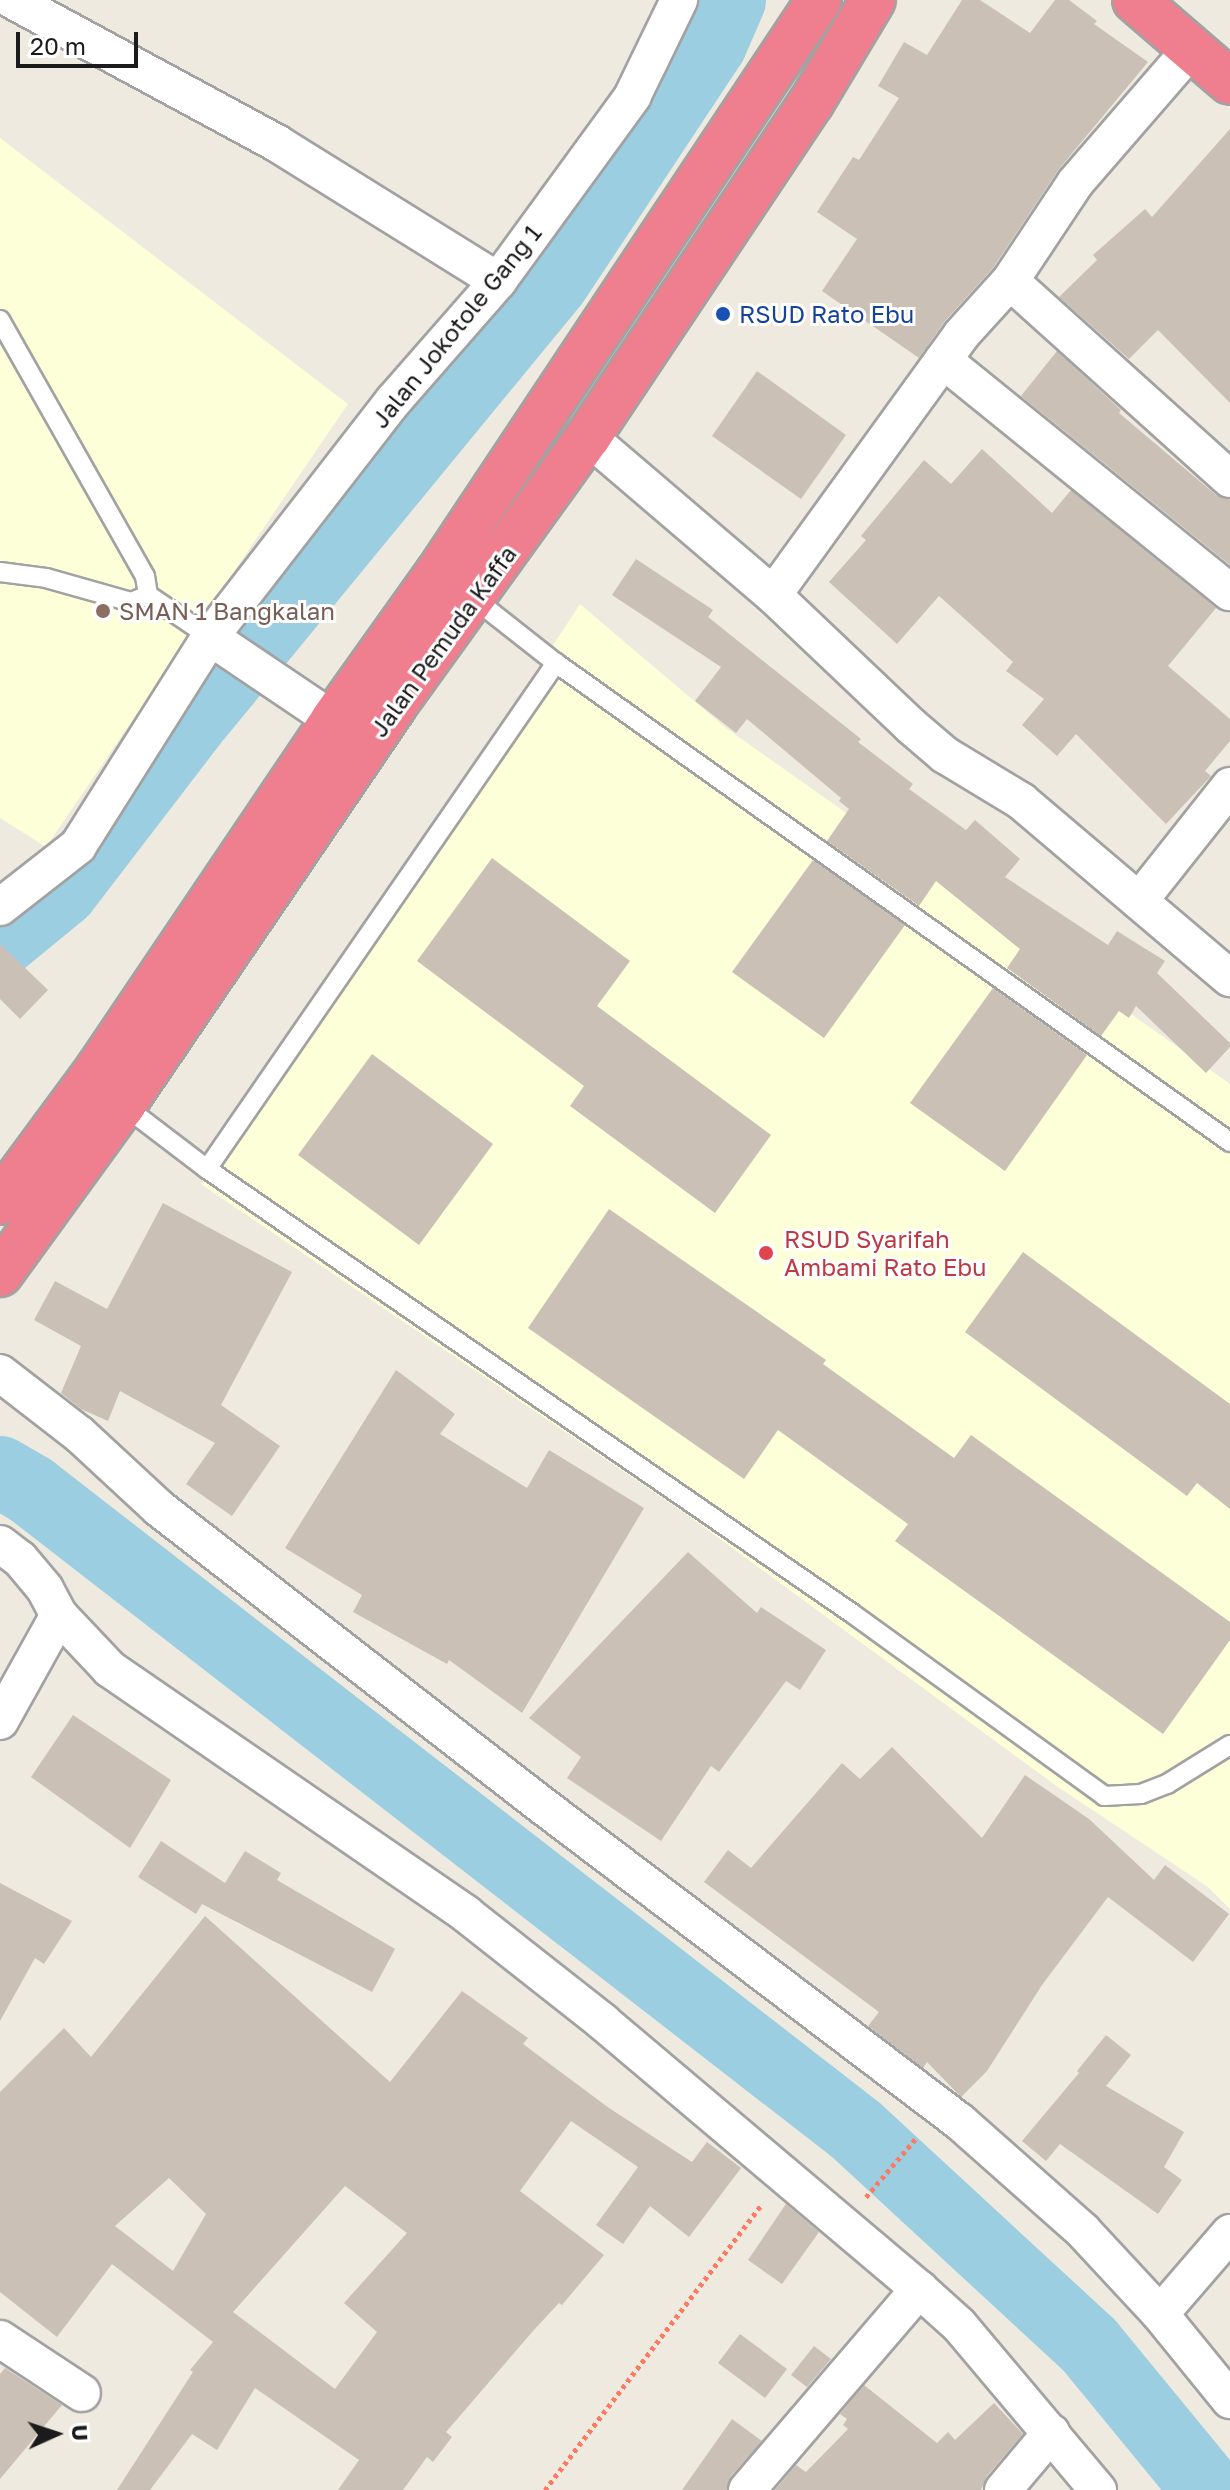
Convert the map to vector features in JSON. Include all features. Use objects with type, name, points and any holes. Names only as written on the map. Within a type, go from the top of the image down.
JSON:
[{"type":"highway","name":"Jalan Pemuda Kaffa","points":[[0,1202],[98,1069],[333,720],[438,573],[819,0]]},
{"type":"highway","name":"Jalan Pemuda Kaffa","points":[[0,1274],[123,1105],[393,707],[475,599],[588,437],[811,103],[873,0]]},
{"type":"highway","points":[[1135,0],[1230,82]]},
{"type":"street","points":[[12,0],[278,144],[498,281]]},
{"type":"street","name":"Jalan Jokotole Gang 1","points":[[0,907],[78,846],[217,642],[394,400],[498,281],[632,97],[679,0]]},
{"type":"street","points":[[773,595],[943,360],[1010,281],[1075,183],[1191,49]]},
{"type":"street","points":[[1010,281],[1230,479]]},
{"type":"street","points":[[943,360],[1230,592]]},
{"type":"street","points":[[588,437],[773,595],[945,755],[1021,801],[1230,978]]},
{"type":"street","points":[[217,642],[333,720]]},
{"type":"street","points":[[1139,901],[1230,786]]},
{"type":"street","points":[[0,1373],[79,1434],[172,1518],[543,1806],[960,2122],[1056,2205],[1160,2314],[1230,2400]]},
{"type":"street","points":[[0,1544],[20,1559],[45,1589],[59,1615],[110,1669],[466,1914],[603,2022],[919,2289],[959,2325],[1098,2490]]},
{"type":"street","points":[[0,1721],[59,1615]]},
{"type":"street","points":[[1160,2314],[1230,2233]]},
{"type":"street","points":[[747,2490],[919,2289]]},
{"type":"street","points":[[0,2339],[82,2393]]},
{"type":"street","points":[[1003,2490],[1051,2433]]},
{"type":"lane","points":[[0,320],[145,576],[148,595],[217,642]]},
{"type":"lane","points":[[0,572],[46,578],[131,602],[148,595]]},
{"type":"lane","points":[[438,573],[556,663],[1230,1142]]},
{"type":"lane","points":[[207,1169],[556,663]]},
{"type":"lane","points":[[123,1105],[207,1169],[840,1605],[1104,1796],[1141,1794],[1167,1784],[1230,1745]]},
{"type":"path","points":[[870,2193],[920,2134]]},
{"type":"path","points":[[545,2490],[783,2176]]},
{"type":"shaded area","name":"SMAN 1 Bangkalan","points":[[0,138],[348,404],[46,847],[0,818]]},
{"type":"shaded area","name":"RSUD Syarifah Ambami Rato Ebu","points":[[580,604],[726,728],[1230,1084],[1230,1909],[1208,1887],[1058,1787],[686,1514],[201,1184]]},
{"type":"building","points":[[962,0],[980,0],[1030,33],[1055,0],[1069,0],[1097,21],[1094,24],[1148,62],[1059,169],[993,268],[945,321],[919,358],[822,291],[857,239],[817,212],[853,157],[859,160],[899,98],[878,86],[904,42],[927,55]]},
{"type":"building","points":[[1230,129],[1230,403],[1158,330],[1129,359],[1059,297],[1097,260],[1093,255],[1145,209],[1152,217]]},
{"type":"building","points":[[1057,351],[1121,410],[1119,413],[1216,495],[1230,499],[1230,565],[1021,396]]},
{"type":"building","points":[[757,371],[846,435],[801,499],[712,436]]},
{"type":"building","points":[[982,449],[1052,513],[1071,490],[1216,608],[1168,666],[1230,719],[1230,741],[1205,771],[1211,776],[1166,824],[1076,734],[1057,756],[1022,725],[1044,699],[1006,671],[1013,662],[939,596],[897,644],[829,582],[866,540],[861,536],[924,460],[951,484]]},
{"type":"building","points":[[636,559],[713,610],[708,617],[861,739],[858,742],[913,784],[909,789],[966,830],[975,820],[1020,859],[1005,877],[1108,945],[1117,931],[1165,961],[1157,973],[1230,1043],[1230,1047],[1206,1073],[1136,1006],[1129,1018],[1119,1011],[1101,1036],[1007,968],[1020,949],[936,881],[919,906],[827,841],[849,809],[839,801],[841,798],[747,719],[736,733],[695,701],[721,667],[612,595]]},
{"type":"building","points":[[492,858],[630,961],[597,1006],[771,1135],[715,1213],[570,1106],[584,1086],[417,961]]},
{"type":"building","points":[[813,860],[905,925],[824,1038],[732,972]]},
{"type":"building","points":[[0,944],[48,990],[20,1019],[0,999]]},
{"type":"building","points":[[993,988],[1087,1055],[1005,1171],[910,1103]]},
{"type":"building","points":[[372,1054],[493,1144],[419,1245],[298,1155]]},
{"type":"building","points":[[163,1203],[292,1272],[221,1405],[280,1446],[232,1516],[186,1484],[215,1443],[120,1391],[108,1421],[81,1409],[61,1393],[81,1346],[34,1320],[55,1281],[107,1309]]},
{"type":"building","points":[[609,1209],[826,1360],[823,1364],[954,1458],[971,1435],[1230,1622],[1230,1640],[1163,1734],[895,1541],[908,1524],[778,1430],[744,1479],[528,1328]]},
{"type":"building","points":[[1023,1252],[1230,1404],[1230,1509],[1197,1483],[1187,1496],[965,1332]]},
{"type":"building","points":[[396,1370],[455,1414],[440,1434],[527,1488],[549,1450],[644,1508],[522,1713],[449,1660],[447,1664],[353,1612],[362,1595],[285,1548]]},
{"type":"building","points":[[688,1552],[757,1613],[761,1607],[826,1650],[800,1690],[786,1681],[719,1772],[711,1766],[661,1841],[567,1778],[581,1757],[529,1718]]},
{"type":"building","points":[[73,1715],[171,1780],[130,1848],[31,1777]]},
{"type":"building","points":[[892,1747],[982,1838],[1025,1775],[1089,1819],[1154,1880],[1165,1865],[1229,1914],[1193,1962],[1108,1897],[1042,1985],[987,2071],[961,2097],[927,2062],[923,2068],[868,2026],[879,2012],[704,1882],[728,1850],[751,1868],[842,1763],[860,1779]]},
{"type":"building","points":[[161,1841],[225,1883],[245,1851],[281,1873],[277,1880],[395,1949],[372,1992],[202,1904],[196,1914],[138,1877]]},
{"type":"building","points":[[0,1883],[72,1921],[44,1964],[35,1958],[0,2021]]},
{"type":"building","points":[[205,1916],[390,2082],[462,1991],[528,2038],[523,2044],[609,2108],[692,2162],[707,2142],[741,2168],[689,2237],[650,2206],[623,2244],[596,2225],[638,2167],[571,2121],[520,2191],[604,2255],[446,2432],[452,2437],[433,2462],[427,2457],[403,2490],[338,2490],[359,2460],[255,2388],[217,2450],[192,2434],[150,2490],[117,2490],[193,2372],[190,2370],[213,2342],[112,2264],[57,2337],[0,2292],[0,2092],[64,2028],[91,2057]],"holes":[[[169,2178],[206,2214],[173,2271],[115,2226]],[[345,2186],[407,2233],[344,2303],[377,2332],[335,2389],[233,2312]]]},
{"type":"building","points":[[1106,2035],[1131,2055],[1106,2086],[1184,2132],[1164,2167],[1182,2180],[1158,2214],[1060,2144],[1046,2161],[1022,2141],[1079,2073],[1077,2071]]},
{"type":"building","points":[[786,2204],[819,2232],[782,2284],[748,2260]]},
{"type":"building","points":[[740,2334],[787,2369],[765,2398],[718,2363]]},
{"type":"building","points":[[814,2346],[831,2359],[807,2387],[791,2375]]},
{"type":"building","points":[[5,2368],[62,2405],[0,2479],[0,2374]]},
{"type":"building","points":[[864,2385],[937,2443],[948,2432],[955,2440],[994,2403],[1023,2434],[987,2476],[981,2490],[775,2490],[796,2465],[806,2472],[848,2429],[843,2425],[847,2419],[840,2414]]},
{"type":"building","points":[[732,2419],[762,2441],[731,2476],[727,2490],[682,2490]]},
{"type":"waterway","points":[[0,942],[62,891],[190,724],[554,281],[711,44],[730,0]]},
{"type":"waterway","points":[[0,1472],[31,1490],[856,2130],[1089,2345],[1208,2490]]},
{"type":"place","name":"RSUD Rato Ebu","points":[[723,314]]},
{"type":"place","name":"SMAN 1 Bangkalan","points":[[103,611]]},
{"type":"place","name":"RSUD Syarifah Ambami Rato Ebu","points":[[766,1253]]}]
